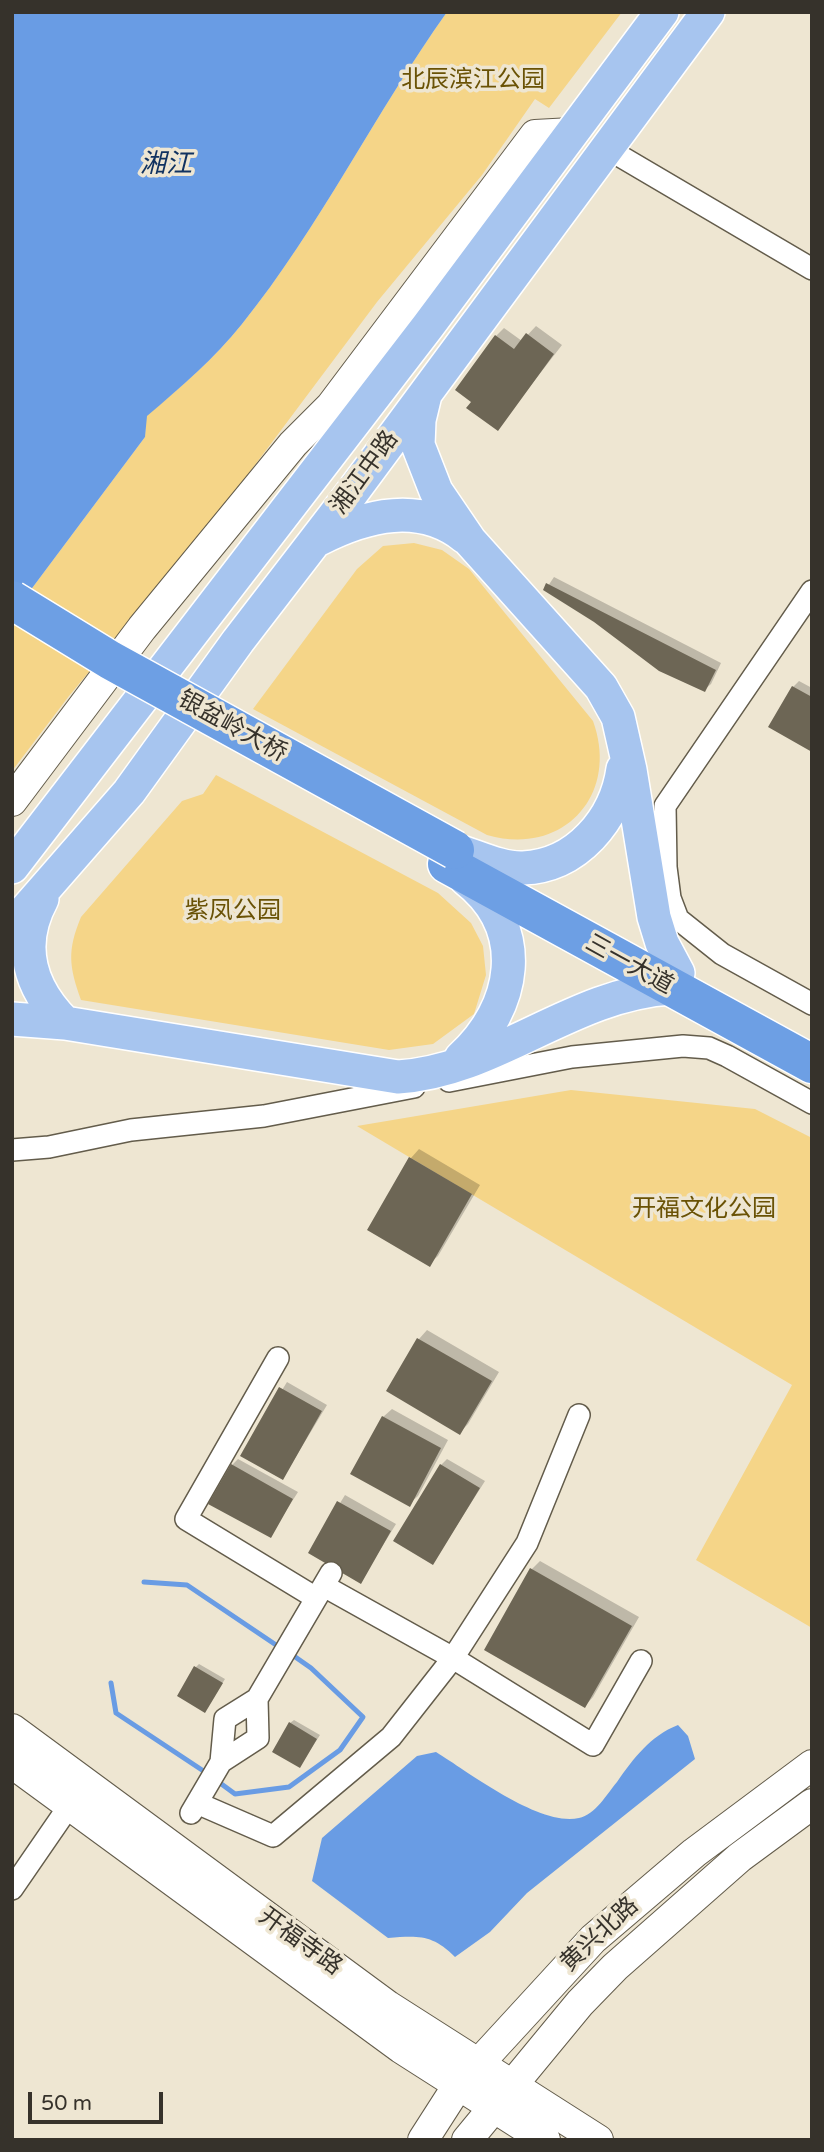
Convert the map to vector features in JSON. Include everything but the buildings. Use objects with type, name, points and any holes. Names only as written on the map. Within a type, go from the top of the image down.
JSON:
[{"type":"highway","name":"银盆岭大桥","points":[[12,600],[110,660],[451,857]]},
{"type":"highway","name":"银盆岭大桥","points":[[12,622],[98,677],[451,857]]},
{"type":"highway","name":"三一大道","points":[[451,857],[674,980],[812,1064]]},
{"type":"highway","name":"三一大道","points":[[674,980],[812,1044]]},
{"type":"main road","name":"湘江中路","points":[[12,867],[662,12]]},
{"type":"main road","name":"湘江中路","points":[[12,926],[129,792],[238,641],[317,540],[708,12]]},
{"type":"main road","points":[[12,801],[142,628],[293,444],[331,406],[535,135],[572,133]]},
{"type":"main road","points":[[12,1019],[65,1023],[398,1077],[438,1072],[480,1058],[600,1002],[674,980],[654,917],[618,717],[601,687],[470,541],[436,491],[418,445],[419,420],[427,389]]},
{"type":"main road","points":[[293,444],[369,400]]},
{"type":"main road","points":[[317,540],[346,525],[392,513],[436,520],[452,526],[470,541]]},
{"type":"main road","points":[[451,857],[525,868],[568,854],[595,833],[613,808],[620,790],[624,746]]},
{"type":"main road","points":[[438,1072],[457,1060],[490,1027],[509,980],[502,929],[494,908],[451,857]]},
{"type":"main road","points":[[48,887],[34,914],[29,958],[37,989],[45,1003],[65,1023]]},
{"type":"main road","name":"开福寺路","points":[[12,1729],[77,1794],[457,2087],[502,2097],[598,2140]]},
{"type":"main road","name":"开福寺路","points":[[12,1763],[77,1794],[478,2066],[502,2097],[545,2140]]},
{"type":"main road","name":"黄兴北路","points":[[423,2140],[441,2108],[457,2087],[569,1961],[617,1916],[694,1853],[812,1765]]},
{"type":"main road","name":"黄兴北路","points":[[467,2140],[580,2003],[615,1967],[740,1857],[812,1804]]},
{"type":"street","points":[[608,149],[812,269]]},
{"type":"street","points":[[812,592],[665,806],[666,867],[670,898],[678,919],[722,954],[812,1004]]},
{"type":"street","points":[[12,1150],[49,1147],[131,1130],[264,1115],[572,1057],[683,1045],[709,1048],[812,1102]]},
{"type":"street","points":[[278,1358],[186,1519],[324,1586],[453,1658],[593,1745],[641,1661]]},
{"type":"street","points":[[324,1586],[257,1699],[225,1719],[221,1762],[196,1804],[273,1836],[391,1737],[453,1658],[527,1543],[579,1415]]},
{"type":"street","points":[[221,1762],[258,1738],[257,1699]]},
{"type":"street","points":[[12,1889],[77,1794]]},
{"type":"green space","name":"北辰滨江公园","points":[[447,12],[622,12],[549,108],[535,99],[482,175],[377,302],[207,529],[69,696],[12,771],[12,615],[145,437],[146,416],[220,349],[270,287],[297,249]]},
{"type":"green space","points":[[414,543],[442,550],[469,569],[593,721],[599,748],[599,773],[591,795],[579,814],[561,828],[539,837],[514,839],[487,835],[253,709],[357,569],[383,546]]},
{"type":"green space","name":"紫凤公园","points":[[216,775],[438,893],[471,923],[483,946],[486,975],[474,1014],[433,1044],[389,1050],[81,1000],[71,959],[73,940],[81,917],[182,801],[203,794]]},
{"type":"green space","name":"开福文化公园","points":[[571,1090],[755,1109],[812,1138],[812,1628],[696,1560],[792,1385],[357,1126]]},
{"type":"water","name":"湘江","points":[[12,12],[447,12],[297,249],[270,287],[220,349],[147,416],[145,437],[12,615]]},
{"type":"water","points":[[678,1725],[688,1736],[695,1759],[527,1893],[490,1932],[455,1957],[432,1940],[388,1938],[312,1881],[322,1838],[417,1756],[436,1752],[526,1807],[563,1819],[579,1818],[590,1813],[600,1803],[636,1756],[659,1735]]},
{"type":"waterway","points":[[144,1582],[187,1585],[282,1649]]},
{"type":"waterway","points":[[216,1780],[235,1794],[289,1787],[340,1750],[363,1717],[311,1668],[291,1654]]},
{"type":"waterway","points":[[111,1683],[116,1713],[208,1774]]}]
